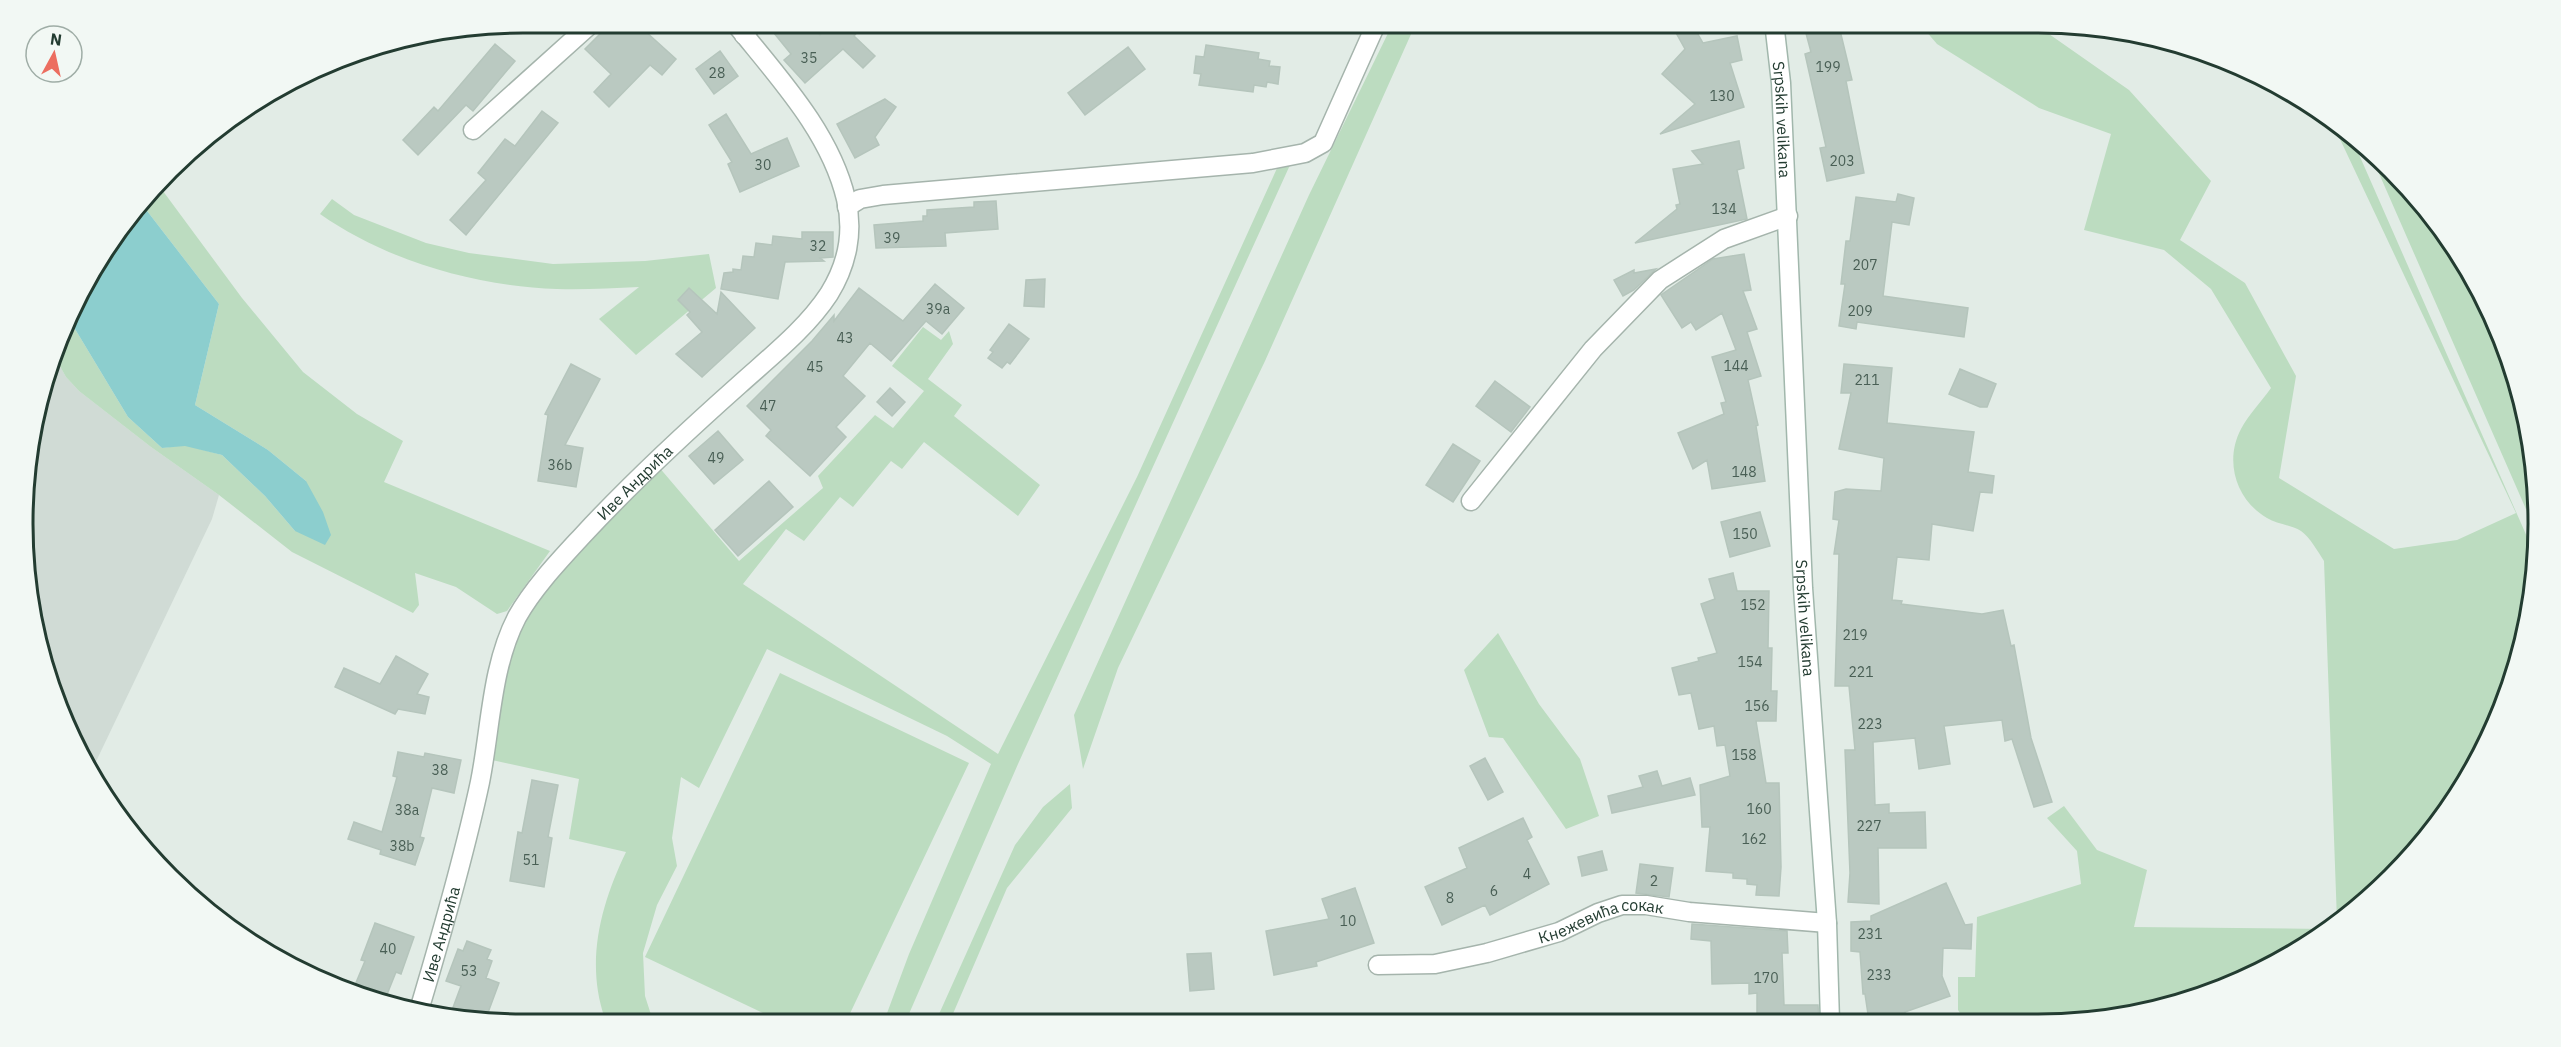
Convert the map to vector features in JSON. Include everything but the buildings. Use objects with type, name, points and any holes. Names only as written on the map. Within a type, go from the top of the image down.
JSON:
[{"type":"street","points":[[473,130],[581,33]]},
{"type":"street","name":"Иве Андрића","points":[[421,1003],[472,819],[502,655],[519,614],[561,559],[644,472],[785,343],[814,313],[833,286],[845,259],[849,241],[847,207],[837,175],[821,139],[748,33]]},
{"type":"street","points":[[847,207],[860,198],[883,195],[1253,163],[1305,153],[1323,143],[1372,33]]},
{"type":"street","name":"Srpskih velikana","points":[[1775,33],[1781,82],[1788,216],[1803,588],[1827,923],[1830,1014]]},
{"type":"street","points":[[1471,501],[1593,349],[1660,280],[1724,239],[1788,216]]},
{"type":"street","name":"Кнежевића сокак","points":[[1378,965],[1435,964],[1487,953],[1559,932],[1598,913],[1622,905],[1646,905],[1689,912],[1827,923]]},
{"type":"shaded area","points":[[59,365],[66,377],[79,391],[151,447],[219,495],[212,519],[96,762],[70,711],[59,681],[42,619],[34,556],[34,491],[37,459],[42,428]]},
{"type":"green space","points":[[1388,33],[1412,33],[1265,361],[1118,668],[1083,769],[1074,715],[1309,195]]},
{"type":"green space","points":[[1928,33],[2047,33],[2129,90],[2211,181],[2180,240],[2245,283],[2296,376],[2279,478],[2394,549],[2457,540],[2516,513],[2339,136],[2358,153],[2528,538],[2519,619],[2502,681],[2477,740],[2462,769],[2427,822],[2384,870],[2337,912],[2324,561],[2311,541],[2301,531],[2267,518],[2247,501],[2236,479],[2234,466],[2236,441],[2241,429],[2271,388],[2211,289],[2164,250],[2084,230],[2111,134],[2039,108],[1937,44]]},
{"type":"green space","points":[[1290,165],[1018,764],[909,1014],[887,1014],[909,954],[991,764],[947,736],[767,649],[699,788],[681,777],[672,838],[677,866],[657,905],[643,953],[645,996],[651,1014],[604,1014],[597,980],[598,936],[609,894],[626,852],[569,839],[579,779],[492,760],[504,674],[512,643],[539,596],[658,466],[739,561],[823,488],[818,476],[875,415],[893,428],[924,391],[892,366],[923,327],[941,340],[949,331],[953,344],[928,379],[962,405],[954,416],[1040,485],[1018,516],[924,442],[902,469],[891,461],[853,507],[840,497],[804,541],[786,529],[743,584],[998,754],[1137,477],[1278,166]]},
{"type":"green space","points":[[2378,171],[2427,225],[2445,251],[2462,278],[2491,336],[2519,428],[2524,459],[2528,513]]},
{"type":"green space","points":[[163,191],[242,298],[303,372],[357,414],[403,441],[384,482],[550,551],[507,611],[497,614],[456,587],[415,573],[419,605],[413,613],[292,552],[79,391],[66,377],[59,365],[74,327],[128,417],[162,448],[185,445],[222,455],[265,496],[295,531],[306,481],[268,450],[195,405],[219,304],[146,210]]},
{"type":"green space","points":[[332,199],[354,215],[426,243],[469,253],[553,264],[645,261],[709,254],[716,288],[636,355],[599,319],[639,287],[567,289],[526,287],[495,283],[433,268],[374,245],[320,214]]},
{"type":"green space","points":[[1498,633],[1539,704],[1580,759],[1599,816],[1566,829],[1503,738],[1489,737],[1464,670]]},
{"type":"green space","points":[[780,673],[969,763],[850,1014],[765,1014],[645,957]]},
{"type":"green space","points":[[1070,784],[1072,808],[1007,888],[953,1014],[939,1014],[1015,845],[1043,807]]},
{"type":"green space","points":[[2064,806],[2097,850],[2147,870],[2134,927],[2313,929],[2283,948],[2225,977],[2133,1005],[2070,1013],[1961,1014],[1958,1010],[1958,977],[1975,977],[1977,917],[2081,884],[2077,851],[2047,818]]},
{"type":"water","points":[[146,210],[219,304],[195,405],[268,450],[306,481],[323,512],[331,535],[325,545],[295,531],[265,496],[222,455],[185,446],[162,448],[128,417],[74,327],[99,278]]}]
